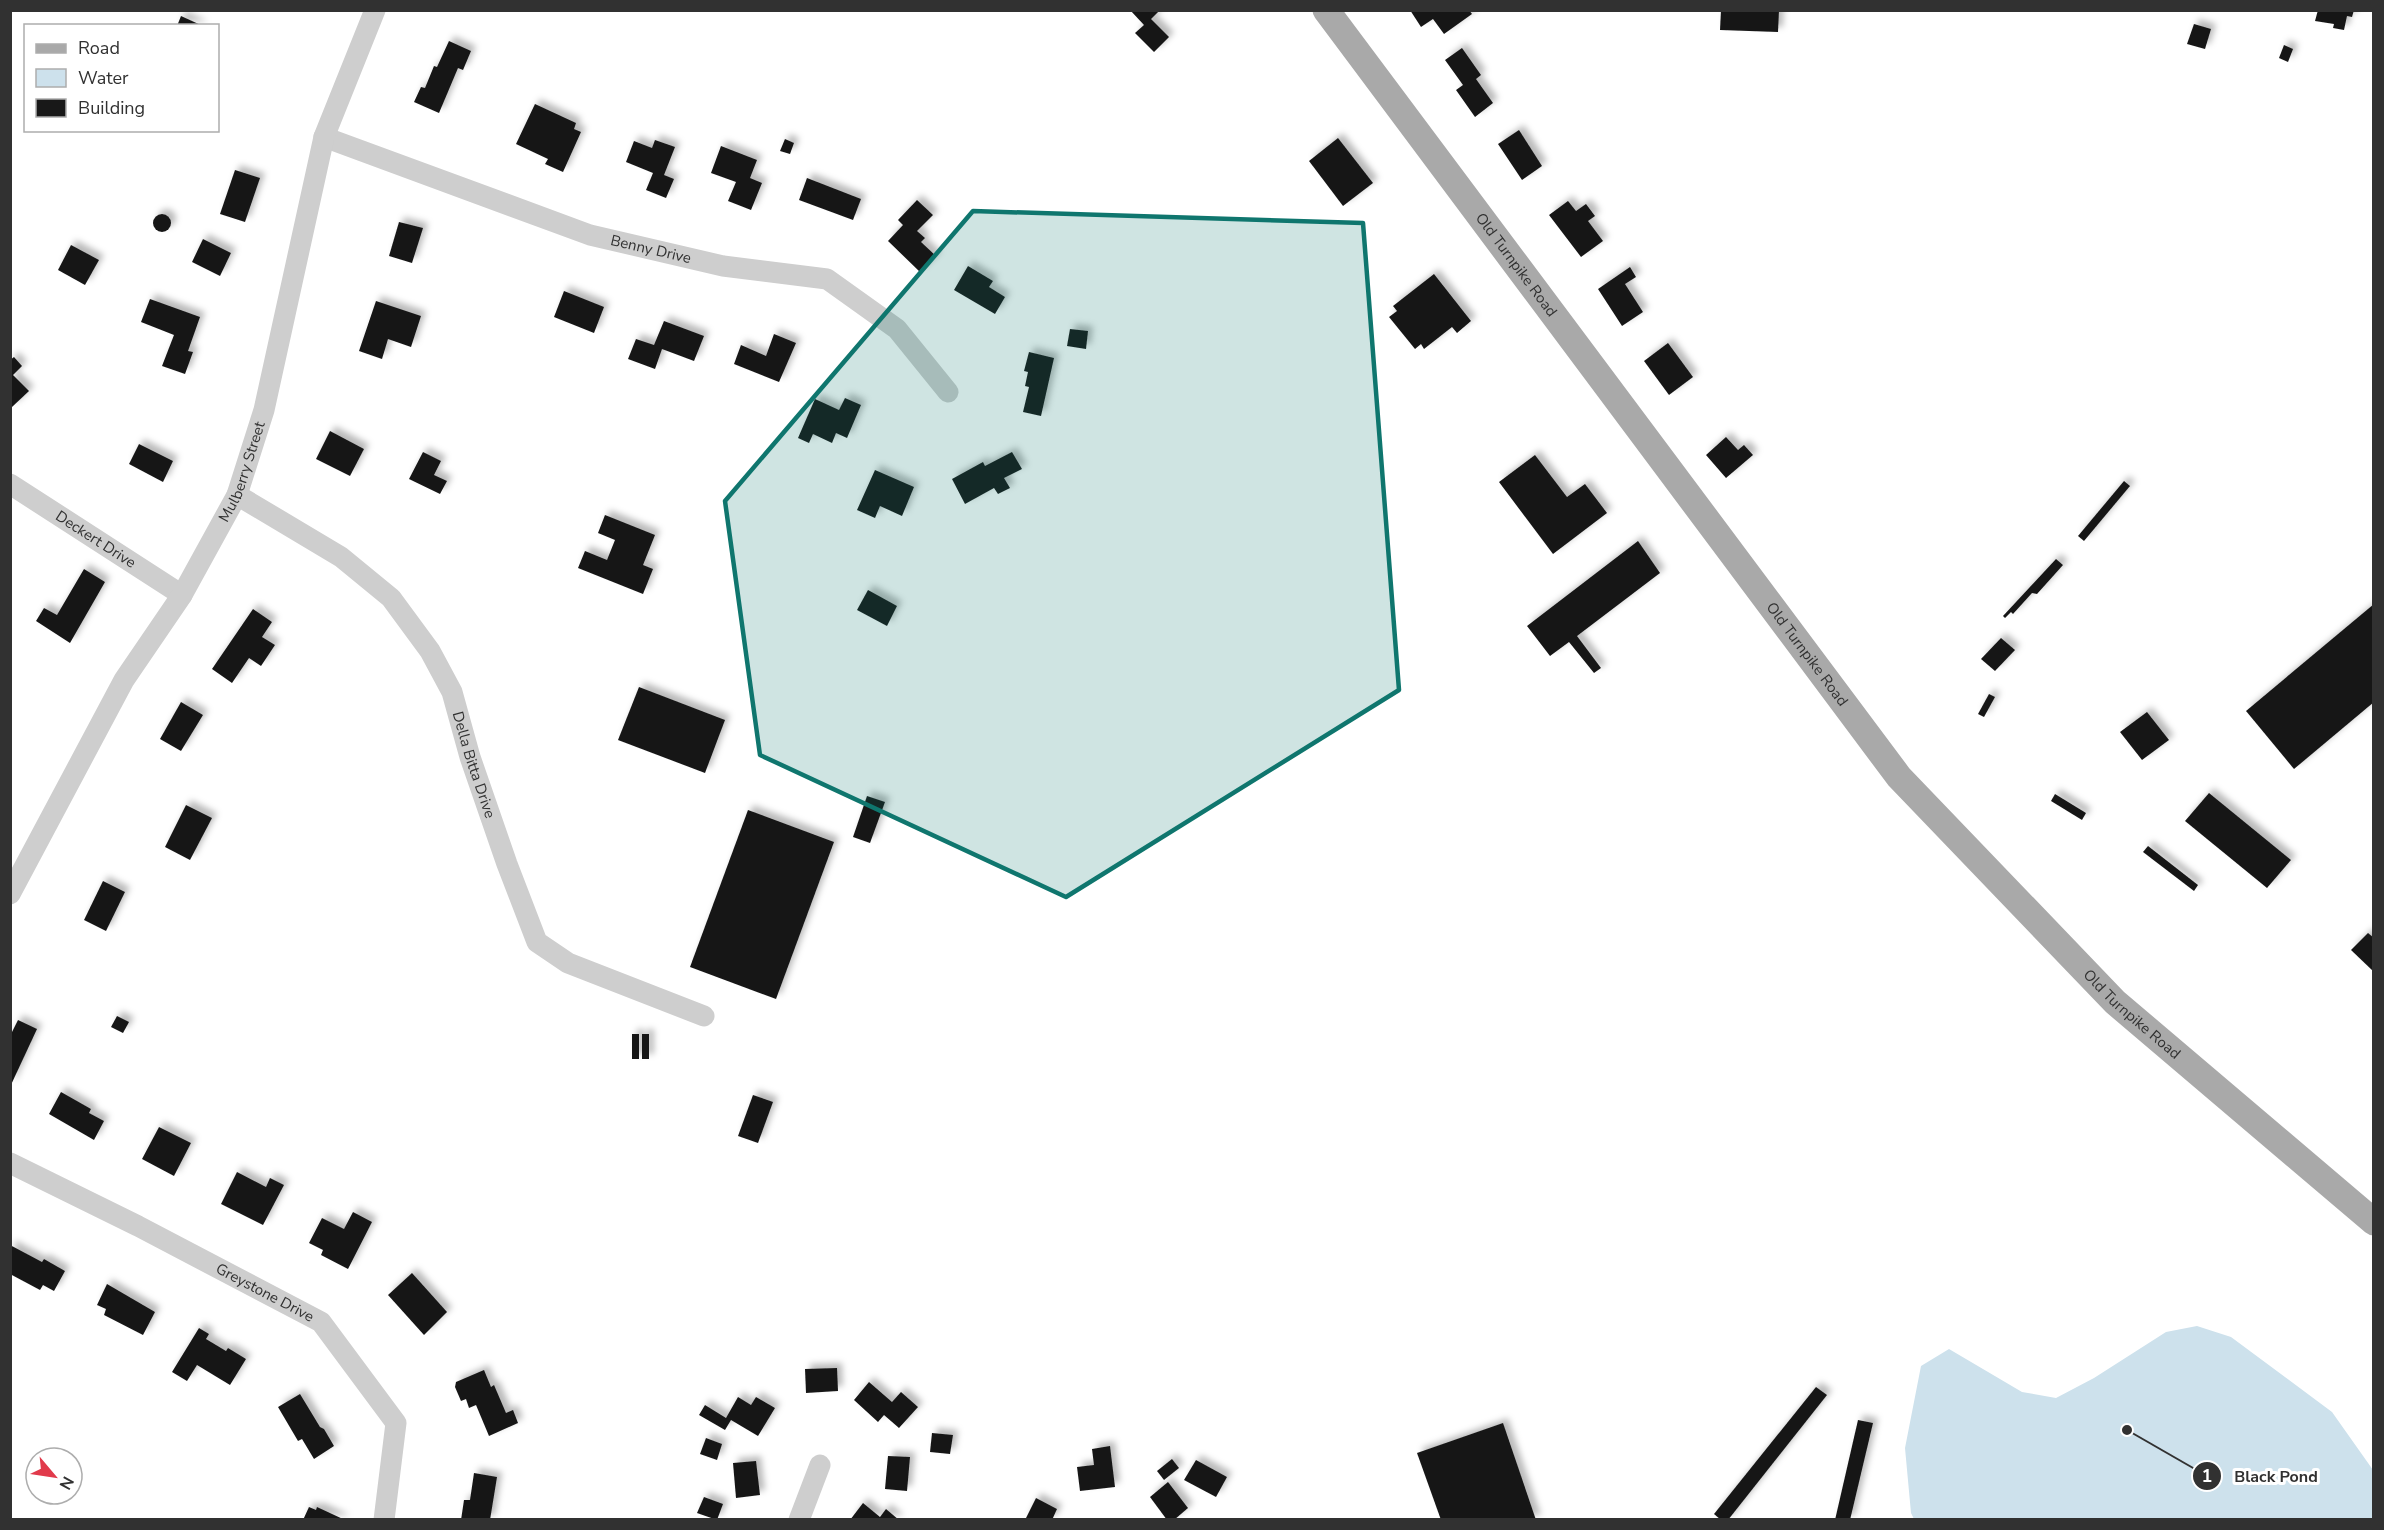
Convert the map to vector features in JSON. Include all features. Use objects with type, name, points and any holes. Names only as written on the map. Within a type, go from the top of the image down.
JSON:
[{"type":"main road","name":"Old Turnpike Road","points":[[1326,10],[1899,777],[2115,1002],[2373,1222]]},
{"type":"street","name":"Mulberry Street","points":[[10,894],[123,680],[182,596],[237,495],[264,410],[324,137],[375,10]]},
{"type":"street","name":"Benny Drive","points":[[324,137],[590,235],[723,266],[827,279],[897,330],[948,392]]},
{"type":"street","name":"Deckert Drive","points":[[10,484],[182,596]]},
{"type":"street","name":"Della Bitta Drive","points":[[237,495],[341,557],[391,598],[429,651],[452,692],[470,758],[537,942],[568,963],[705,1016]]},
{"type":"street","name":"Greystone Drive","points":[[10,1162],[321,1322],[396,1423],[384,1520]]},
{"type":"street","points":[[799,1520],[820,1465]]},
{"type":"highlighted area","points":[[973,211],[1363,223],[1399,690],[1066,897],[760,755],[725,501]]},
{"type":"water","points":[[2197,1326],[2231,1337],[2332,1412],[2373,1470],[2373,1519],[1914,1519],[1911,1513],[1905,1448],[1921,1366],[1949,1349],[2022,1392],[2056,1398],[2094,1378],[2166,1332]]},
{"type":"building","points":[[1130,10],[1160,10],[1151,19],[1169,37],[1154,52],[1135,33],[1144,25]]},
{"type":"building","points":[[1410,10],[1469,10],[1472,14],[1444,34],[1433,19],[1421,27]]},
{"type":"building","points":[[1721,10],[1779,10],[1778,32],[1720,30]]},
{"type":"building","points":[[2318,10],[2354,10],[2352,17],[2347,16],[2344,30],[2333,28],[2334,24],[2315,21]]},
{"type":"building","points":[[181,16],[199,24],[178,24]]},
{"type":"building","points":[[2194,24],[2211,29],[2205,49],[2187,44]]},
{"type":"building","points":[[449,41],[471,51],[463,70],[458,68],[439,113],[414,102],[421,87],[425,88],[434,66],[437,67]]},
{"type":"building","points":[[2284,45],[2293,49],[2288,62],[2279,58]]},
{"type":"building","points":[[1462,48],[1481,75],[1476,79],[1493,103],[1475,117],[1456,90],[1463,85],[1445,60]]},
{"type":"building","points":[[535,104],[576,123],[574,129],[581,132],[563,172],[545,164],[548,159],[516,144]]},
{"type":"building","points":[[1519,130],[1542,166],[1522,180],[1498,144]]},
{"type":"building","points":[[1338,138],[1373,183],[1343,206],[1309,161]]},
{"type":"building","points":[[785,139],[794,143],[790,154],[780,151]]},
{"type":"building","points":[[655,140],[675,147],[664,175],[674,179],[666,198],[646,190],[653,173],[626,162],[634,141],[652,148]]},
{"type":"building","points":[[721,146],[757,160],[750,178],[762,183],[751,210],[728,201],[736,182],[711,173]]},
{"type":"building","points":[[235,170],[260,178],[245,222],[220,214]]},
{"type":"building","points":[[807,178],[861,199],[853,220],[799,200]]},
{"type":"building","points":[[917,200],[933,215],[917,231],[925,238],[921,242],[936,256],[920,272],[888,241],[903,225],[898,220]]},
{"type":"building","points":[[1568,201],[1576,211],[1586,204],[1595,216],[1588,221],[1603,241],[1581,257],[1549,215]]},
{"type":"building","points":[[162,214],[168,217],[171,223],[168,229],[162,232],[156,229],[153,223],[156,217]]},
{"type":"building","points":[[399,222],[423,228],[412,263],[389,256]]},
{"type":"building","points":[[203,239],[231,253],[220,276],[192,262]]},
{"type":"building","points":[[71,245],[99,260],[85,285],[58,270]]},
{"type":"building","points":[[968,266],[993,281],[989,287],[1005,297],[995,314],[954,290]]},
{"type":"building","points":[[1630,267],[1636,277],[1625,284],[1643,312],[1622,326],[1598,289]]},
{"type":"building","points":[[1434,274],[1471,321],[1457,333],[1452,327],[1424,349],[1421,344],[1415,349],[1389,317],[1397,311],[1393,306]]},
{"type":"building","points":[[564,291],[604,307],[594,333],[554,317]]},
{"type":"building","points":[[150,299],[200,317],[188,351],[193,352],[185,374],[162,366],[174,335],[141,322]]},
{"type":"building","points":[[376,301],[421,316],[411,347],[388,339],[382,359],[359,351]]},
{"type":"building","points":[[664,321],[704,336],[694,361],[662,349],[655,369],[628,359],[636,339],[654,345]]},
{"type":"building","points":[[1070,329],[1088,331],[1086,349],[1067,346]]},
{"type":"building","points":[[774,334],[796,343],[779,382],[734,364],[741,345],[766,356]]},
{"type":"building","points":[[1668,343],[1693,377],[1669,395],[1644,361]]},
{"type":"building","points":[[1029,352],[1054,358],[1041,416],[1023,412],[1029,387],[1025,386],[1028,372],[1024,371]]},
{"type":"building","points":[[14,357],[22,366],[13,375],[29,391],[12,407],[10,405],[10,360]]},
{"type":"building","points":[[845,398],[861,405],[847,438],[836,433],[832,443],[813,434],[809,443],[798,438],[815,399],[839,410]]},
{"type":"building","points":[[330,431],[364,449],[350,476],[316,459]]},
{"type":"building","points":[[1726,437],[1738,450],[1744,445],[1753,455],[1726,478],[1706,455]]},
{"type":"building","points":[[139,444],[173,461],[163,482],[129,464]]},
{"type":"building","points":[[423,452],[441,461],[434,475],[447,481],[440,494],[409,479]]},
{"type":"building","points":[[1012,452],[1022,469],[1004,478],[1010,488],[998,494],[994,488],[965,504],[952,479],[983,462],[985,466]]},
{"type":"building","points":[[1535,455],[1567,497],[1585,484],[1607,513],[1553,554],[1499,482]]},
{"type":"building","points":[[875,470],[914,487],[902,516],[880,506],[875,518],[857,510]]},
{"type":"building","points":[[2124,481],[2130,486],[2084,541],[2078,536]]},
{"type":"building","points":[[605,515],[655,535],[643,565],[653,569],[643,594],[578,568],[585,551],[607,560],[615,540],[598,533]]},
{"type":"building","points":[[1638,541],[1660,573],[1577,636],[1601,668],[1594,673],[1569,642],[1550,656],[1527,626]]},
{"type":"building","points":[[2056,559],[2063,565],[2037,594],[2032,593],[2013,614],[2011,612],[2005,618],[2003,616]]},
{"type":"building","points":[[84,569],[105,582],[70,643],[36,621],[44,608],[57,615]]},
{"type":"building","points":[[868,590],[897,606],[887,626],[857,610]]},
{"type":"building","points":[[2374,604],[2374,702],[2294,769],[2246,711]]},
{"type":"building","points":[[253,609],[272,622],[262,637],[275,645],[261,666],[249,658],[232,683],[212,669]]},
{"type":"building","points":[[2001,638],[2015,650],[1995,671],[1981,659]]},
{"type":"building","points":[[639,687],[725,720],[705,773],[618,740]]},
{"type":"building","points":[[1989,694],[1995,697],[1984,717],[1978,714]]},
{"type":"building","points":[[181,702],[203,715],[181,751],[160,739]]},
{"type":"building","points":[[2147,712],[2169,740],[2142,760],[2120,732]]},
{"type":"building","points":[[2209,793],[2291,860],[2267,888],[2185,821]]},
{"type":"building","points":[[2055,794],[2086,813],[2082,820],[2051,801]]},
{"type":"building","points":[[867,796],[885,802],[870,843],[853,837]]},
{"type":"building","points":[[186,805],[212,818],[190,860],[165,847]]},
{"type":"building","points":[[748,810],[834,842],[776,999],[690,967]]},
{"type":"building","points":[[2148,846],[2198,885],[2194,891],[2143,852]]},
{"type":"building","points":[[103,881],[125,892],[106,931],[84,920]]},
{"type":"building","points":[[2368,933],[2374,938],[2374,972],[2351,950]]},
{"type":"building","points":[[117,1016],[129,1022],[123,1033],[111,1027]]},
{"type":"building","points":[[18,1020],[37,1029],[10,1087],[10,1036]]},
{"type":"building","points":[[632,1034],[639,1034],[639,1059],[632,1059]]},
{"type":"building","points":[[642,1034],[649,1034],[649,1059],[642,1059]]},
{"type":"building","points":[[61,1092],[91,1109],[89,1113],[104,1121],[94,1140],[49,1114]]},
{"type":"building","points":[[753,1095],[773,1102],[758,1143],[738,1136]]},
{"type":"building","points":[[159,1127],[191,1143],[174,1176],[142,1159]]},
{"type":"building","points":[[237,1172],[266,1187],[270,1178],[284,1185],[263,1225],[221,1204]]},
{"type":"building","points":[[353,1212],[372,1222],[348,1269],[321,1255],[323,1250],[309,1243],[322,1218],[344,1229]]},
{"type":"building","points":[[10,1245],[42,1262],[44,1259],[65,1271],[54,1291],[43,1285],[40,1290],[10,1274]]},
{"type":"building","points":[[412,1273],[447,1312],[424,1335],[388,1295]]},
{"type":"building","points":[[107,1284],[155,1312],[143,1335],[104,1315],[106,1309],[97,1305]]},
{"type":"building","points":[[199,1328],[209,1334],[206,1339],[246,1359],[230,1385],[197,1365],[187,1381],[172,1372]]},
{"type":"building","points":[[837,1368],[838,1391],[806,1393],[805,1369]]},
{"type":"building","points":[[484,1370],[491,1387],[494,1385],[506,1413],[513,1410],[518,1423],[489,1436],[476,1405],[469,1408],[466,1399],[461,1401],[455,1387],[456,1382]]},
{"type":"building","points":[[869,1382],[892,1402],[901,1392],[918,1407],[899,1428],[884,1415],[878,1422],[854,1400]]},
{"type":"building","points":[[1816,1387],[1827,1395],[1728,1520],[1721,1520],[1714,1514]]},
{"type":"building","points":[[300,1394],[334,1446],[314,1459],[302,1439],[298,1441],[278,1407]]},
{"type":"building","points":[[738,1397],[751,1405],[756,1397],[775,1408],[758,1436],[731,1420],[725,1430],[699,1415],[705,1405],[726,1418]]},
{"type":"building","points":[[1858,1420],[1873,1423],[1850,1520],[1835,1520]]},
{"type":"building","points":[[1503,1423],[1536,1520],[1441,1520],[1417,1453]]},
{"type":"building","points":[[932,1433],[953,1435],[950,1454],[930,1452]]},
{"type":"building","points":[[706,1438],[722,1444],[717,1460],[700,1454]]},
{"type":"building","points":[[1110,1446],[1115,1487],[1080,1491],[1077,1467],[1094,1465],[1092,1449]]},
{"type":"building","points":[[888,1456],[910,1457],[907,1491],[885,1489]]},
{"type":"building","points":[[1172,1459],[1179,1468],[1164,1480],[1157,1471]]},
{"type":"building","points":[[1196,1460],[1227,1477],[1216,1497],[1184,1480]]},
{"type":"building","points":[[756,1461],[760,1495],[736,1498],[733,1463]]},
{"type":"building","points":[[474,1473],[497,1477],[490,1520],[461,1520],[464,1500],[470,1500]]},
{"type":"building","points":[[1168,1482],[1188,1508],[1174,1520],[1167,1520],[1150,1497]]},
{"type":"building","points":[[704,1497],[723,1504],[717,1520],[697,1513]]},
{"type":"building","points":[[1036,1498],[1057,1509],[1052,1520],[1025,1520]]},
{"type":"building","points":[[863,1503],[880,1517],[886,1509],[899,1520],[850,1520]]},
{"type":"building","points":[[309,1507],[316,1510],[317,1507],[345,1520],[303,1520]]},
{"type":"place","name":"Black Pond","points":[[2127,1430]]}]
